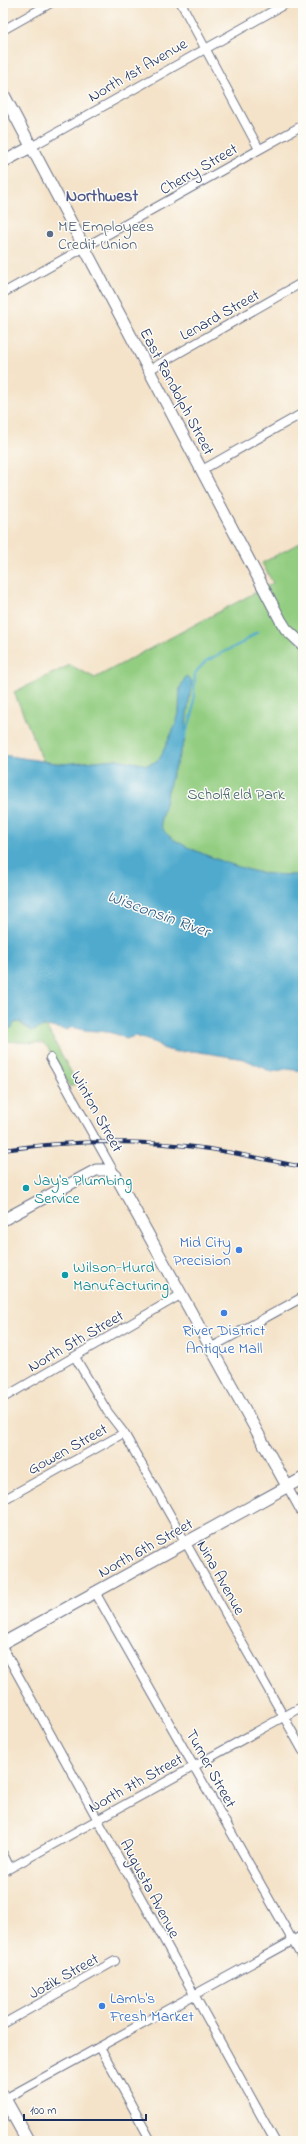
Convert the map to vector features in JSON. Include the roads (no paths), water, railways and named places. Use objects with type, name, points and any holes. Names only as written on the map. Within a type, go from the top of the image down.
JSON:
[{"type":"main road","points":[[4,2099],[28,2141]]},
{"type":"street","points":[[3,30],[51,3]]},
{"type":"street","points":[[181,3],[260,149]]},
{"type":"street","name":"North 1st Avenue","points":[[3,162],[287,3]]},
{"type":"street","name":"East Randolph Street","points":[[3,93],[286,629],[303,645]]},
{"type":"street","name":"Cherry Street","points":[[3,294],[303,125]]},
{"type":"street","name":"Lenard Street","points":[[149,370],[303,282]]},
{"type":"street","points":[[202,470],[303,414]]},
{"type":"street","name":"Winton Street","points":[[50,1058],[212,1347],[303,1515]]},
{"type":"street","points":[[3,1220],[92,1171],[104,1169],[116,1176]]},
{"type":"street","name":"North 5th Street","points":[[3,1398],[182,1294]]},
{"type":"street","points":[[212,1347],[303,1297]]},
{"type":"street","name":"Nina Avenue","points":[[75,1357],[107,1411],[124,1433],[303,1751]]},
{"type":"street","name":"Gowen Street","points":[[3,1500],[124,1433]]},
{"type":"street","name":"North 6th Street","points":[[3,1643],[303,1478]]},
{"type":"street","name":"Turner Street","points":[[95,1592],[303,1959]]},
{"type":"street","name":"Augusta Avenue","points":[[3,1648],[275,2141]]},
{"type":"street","name":"North 7th Street","points":[[7,1870],[194,1765],[303,1706]]},
{"type":"street","points":[[3,1854],[7,1870]]},
{"type":"street","points":[[4,2099],[303,1935]]},
{"type":"street","name":"Jozik Street","points":[[3,2024],[115,1962]]},
{"type":"street","points":[[100,2047],[151,2141]]},
{"type":"water","name":"Wisconsin River","points":[[186,676],[192,681],[185,740],[172,775],[161,819],[162,827],[173,839],[223,862],[263,873],[303,875],[303,1071],[286,1069],[272,1072],[244,1059],[193,1051],[177,1052],[164,1049],[156,1043],[135,1036],[126,1039],[112,1033],[72,1027],[67,1030],[46,1026],[32,1031],[20,1022],[14,1023],[12,1028],[3,1027],[3,755],[62,764],[117,759],[147,765],[155,762],[160,758],[176,724],[179,713],[180,688]]},
{"type":"waterway","points":[[298,595],[303,590]]},
{"type":"waterway","points":[[184,739],[193,712],[195,673],[206,661],[242,643],[257,632]]},
{"type":"railway","points":[[3,1150],[55,1144],[132,1142],[210,1149],[303,1167]]},
{"type":"place","name":"ME Employees Credit Union","points":[[50,234]]},
{"type":"place","name":"Jay's Plumbing Service","points":[[26,1188]]},
{"type":"place","name":"Mid City Precision","points":[[239,1250]]},
{"type":"place","name":"Wilson-Hurd Manufacturing","points":[[65,1275]]},
{"type":"place","name":"River District Antique Mall","points":[[224,1313]]},
{"type":"place","name":"Lamb's Fresh Market","points":[[102,2006]]},
{"type":"district","name":"Northwest","points":[[102,195]]},
{"type":"park label","name":"Scholfield Park","points":[[236,793]]}]
